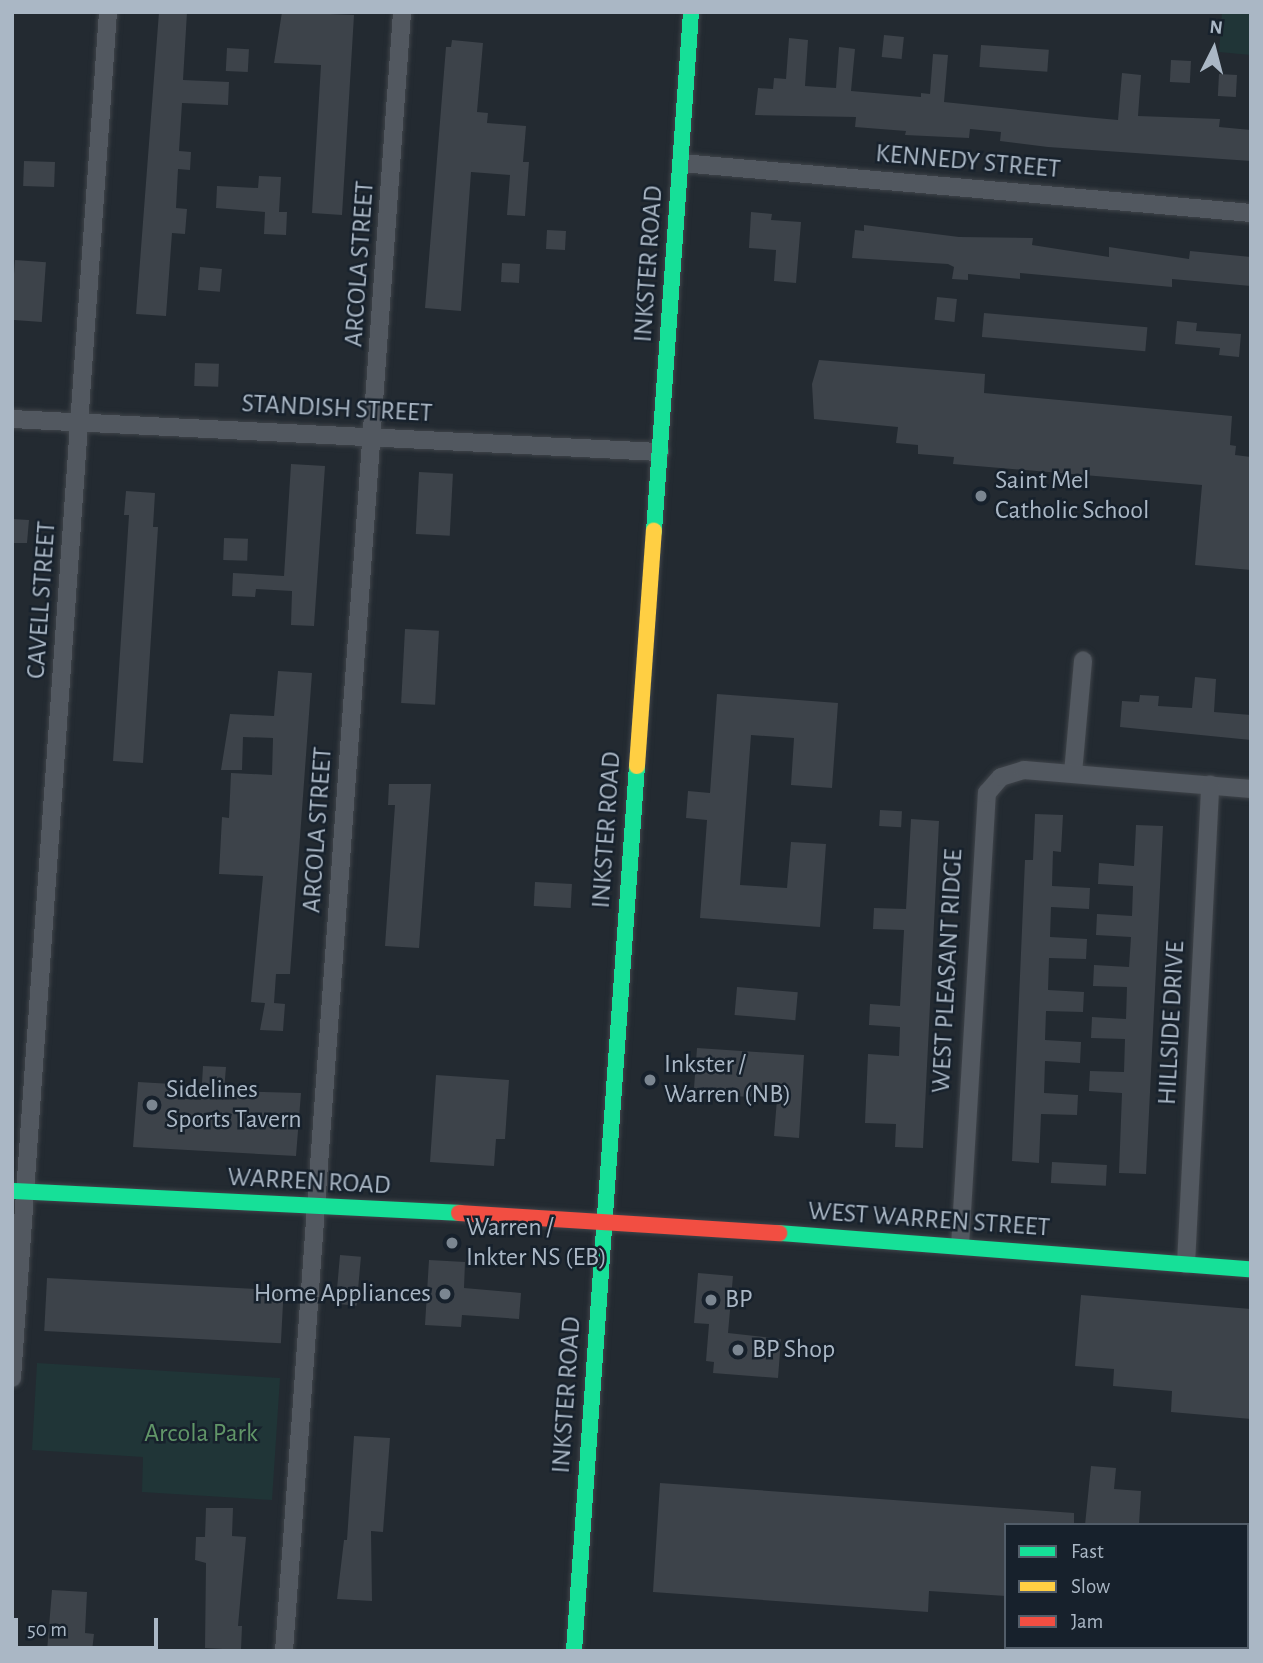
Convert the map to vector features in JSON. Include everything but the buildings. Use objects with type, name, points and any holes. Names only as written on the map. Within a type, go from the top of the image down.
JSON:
[{"type":"main road","name":"INKSTER ROAD","points":[[574,1651],[691,12]]},
{"type":"main road","name":"WARREN ROAD","points":[[19,1191],[603,1222]]},
{"type":"main road","name":"WEST WARREN STREET","points":[[603,1222],[1251,1269]]},
{"type":"street","name":"CAVELL STREET","points":[[12,1378],[19,1191],[81,423],[108,12]]},
{"type":"street","name":"ARCOLA STREET","points":[[284,1651],[374,436],[402,12]]},
{"type":"street","name":"KENNEDY STREET","points":[[681,163],[1251,213]]},
{"type":"street","name":"STANDISH STREET","points":[[12,419],[660,452]]},
{"type":"street","points":[[1073,774],[1083,660]]},
{"type":"street","name":"WEST PLEASANT RIDGE","points":[[960,1246],[984,802],[994,783],[1012,772],[1073,774],[1251,789]]},
{"type":"street","name":"HILLSIDE DRIVE","points":[[1186,1264],[1210,785]]},
{"type":"green space","points":[[1222,12],[1251,12],[1251,55],[1219,52]]},
{"type":"green space","name":"Arcola Park","points":[[37,1363],[280,1378],[272,1500],[142,1492],[143,1457],[32,1450]]},
{"type":"traffic: fast","points":[[654,531],[691,12]]},
{"type":"traffic: fast","points":[[574,1651],[637,766]]},
{"type":"traffic: fast","points":[[12,1191],[459,1213]]},
{"type":"traffic: fast","points":[[779,1233],[1251,1269]]},
{"type":"traffic: slow","points":[[637,766],[654,531]]},
{"type":"traffic: jam","points":[[459,1213],[779,1233]]},
{"type":"place","name":"Saint Mel Catholic School","points":[[981,496]]},
{"type":"place","name":"Inkster / Warren (NB)","points":[[650,1080]]},
{"type":"place","name":"Sidelines Sports Tavern","points":[[152,1105]]},
{"type":"place","name":"Warren / Inkter NS (EB)","points":[[452,1243]]},
{"type":"place","name":"Home Appliances","points":[[445,1294]]},
{"type":"place","name":"BP","points":[[711,1300]]},
{"type":"place","name":"BP Shop","points":[[738,1350]]}]
